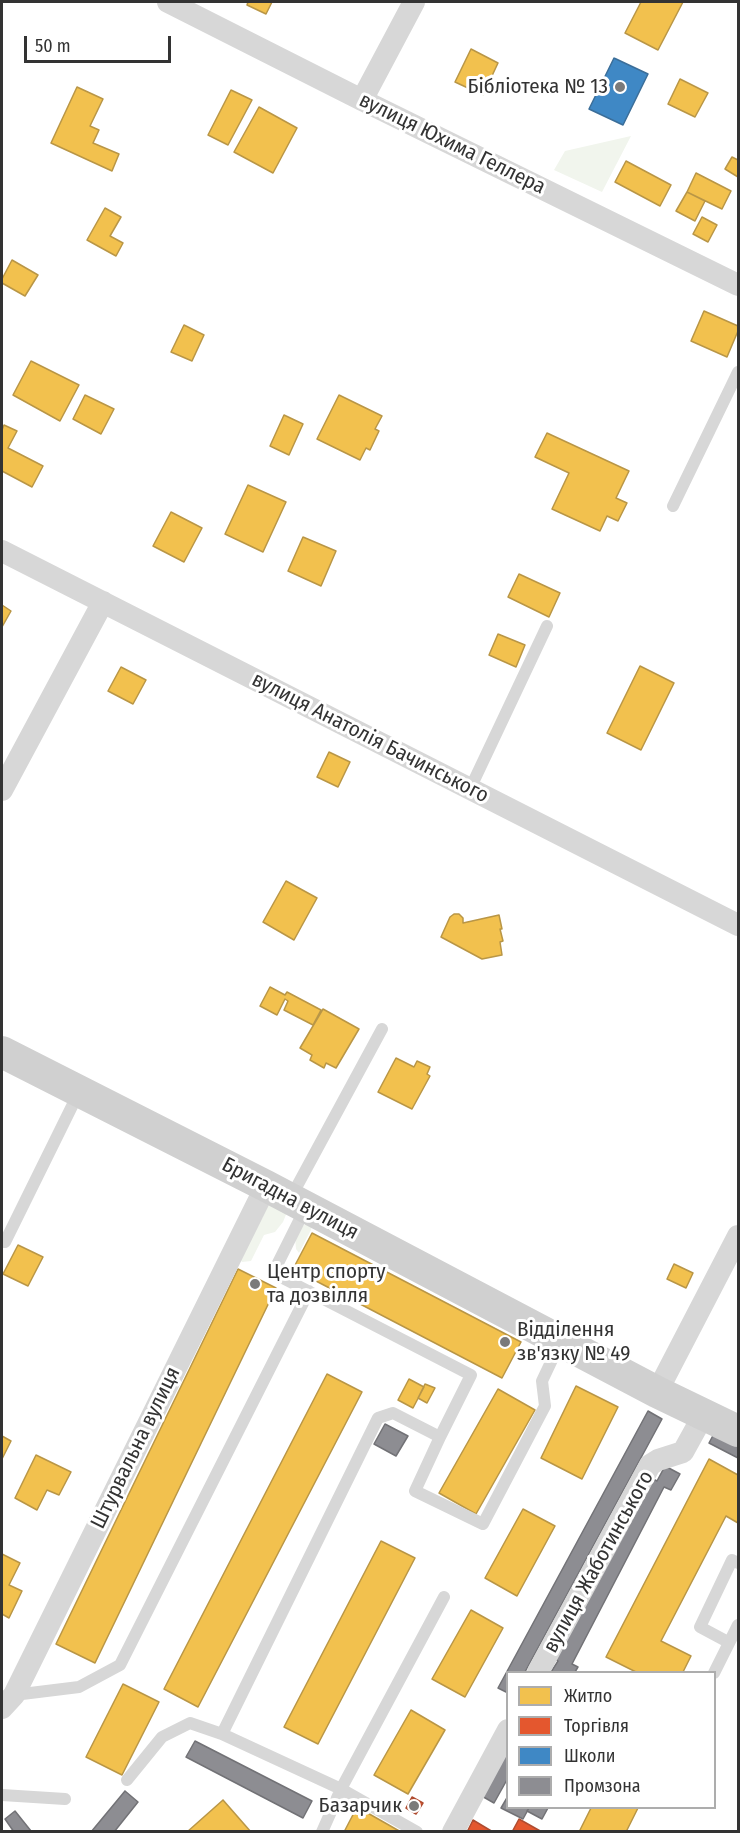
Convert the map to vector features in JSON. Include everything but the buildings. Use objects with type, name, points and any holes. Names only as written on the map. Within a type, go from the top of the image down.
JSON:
[{"type":"street","name":"вулиця Юхима Геллера","points":[[168,2],[738,285]]},
{"type":"street","points":[[362,100],[414,2]]},
{"type":"street","name":"вулиця Анатолія Бачинського","points":[[2,551],[738,925]]},
{"type":"street","points":[[2,790],[103,602]]},
{"type":"street","name":"Бригадна вулиця","points":[[2,1052],[288,1197],[657,1392],[738,1431]]},
{"type":"street","name":"Штурвальна вулиця","points":[[6,1695],[288,1197]]},
{"type":"street","points":[[657,1392],[738,1236]]},
{"type":"street","name":"вулиця Жаботинського","points":[[539,1671],[650,1465],[665,1457],[683,1452],[696,1411]]},
{"type":"street","points":[[453,1832],[506,1732]]},
{"type":"lane","points":[[673,506],[738,372]]},
{"type":"lane","points":[[470,789],[547,626]]},
{"type":"lane","points":[[382,1029],[288,1197],[273,1273],[471,1375],[415,1491],[483,1524],[545,1406],[542,1380],[560,1342]]},
{"type":"lane","points":[[5,1242],[79,1091]]},
{"type":"lane","points":[[6,1695],[79,1687],[120,1665],[309,1291]]},
{"type":"lane","points":[[222,1734],[378,1418],[393,1413],[440,1437]]},
{"type":"lane","points":[[728,1642],[700,1627],[732,1560],[738,1563]]},
{"type":"lane","points":[[322,1832],[341,1789],[444,1597]]},
{"type":"lane","points":[[715,1671],[738,1625]]},
{"type":"lane","points":[[127,1780],[162,1737],[190,1723],[222,1734],[341,1789],[417,1832]]},
{"type":"lane","points":[[2,1795],[65,1799]]},
{"type":"shaded area","points":[[631,136],[602,192],[554,170],[565,151]]},
{"type":"shaded area","points":[[270,1203],[287,1212],[283,1222],[275,1232],[264,1235],[251,1261],[242,1262],[236,1254],[263,1217],[262,1210]]},
{"type":"shaded area","points":[[309,1223],[312,1225],[311,1230],[299,1253],[296,1249],[295,1237],[302,1226]]},
{"type":"place","name":"Бібліотека № 13","points":[[620,87]]},
{"type":"place","name":"Центр спорту та дозвілля","points":[[255,1284]]},
{"type":"place","name":"Відділення зв'язку № 49","points":[[505,1342]]},
{"type":"place","name":"Базарчик","points":[[414,1806]]}]
